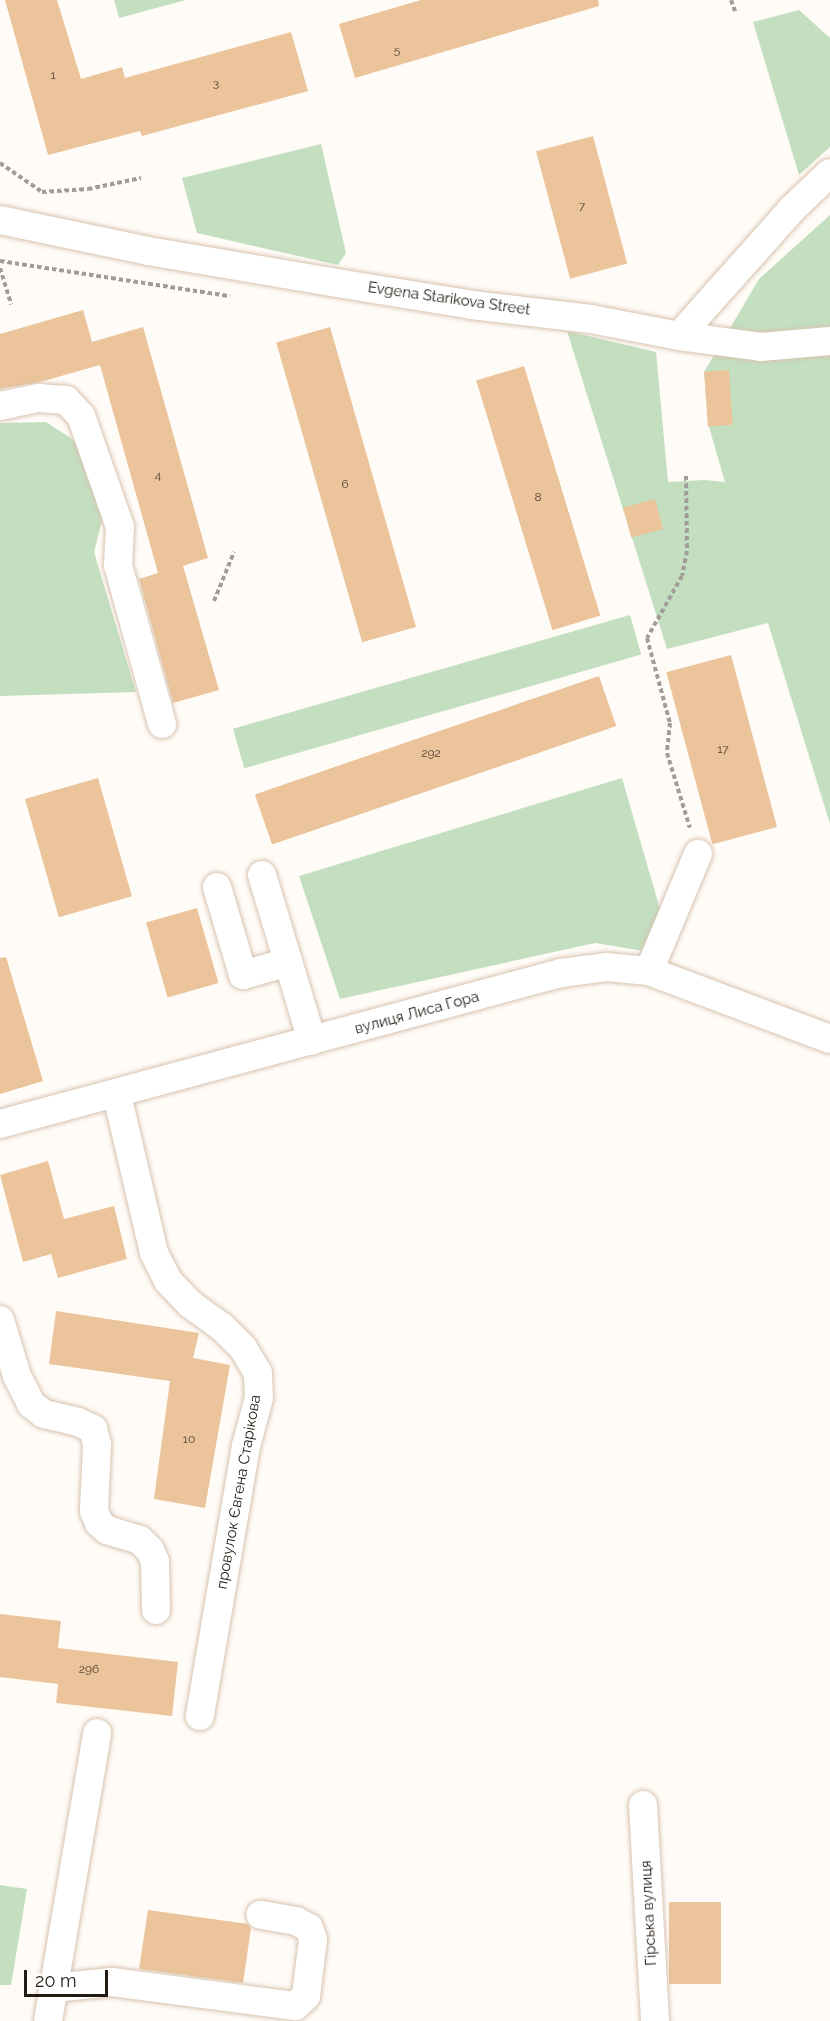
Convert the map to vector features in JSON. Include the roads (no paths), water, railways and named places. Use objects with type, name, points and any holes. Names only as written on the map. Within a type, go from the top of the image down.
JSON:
[{"type":"street","points":[[679,336],[792,209],[830,173]]},
{"type":"street","name":"Evgena Starikova Street","points":[[0,220],[148,251],[472,305],[591,319],[679,336],[761,347],[830,341]]},
{"type":"street","points":[[0,406],[38,398],[66,400],[81,416],[120,527],[118,565],[162,724]]},
{"type":"street","points":[[649,971],[698,854]]},
{"type":"street","points":[[262,875],[312,1041]]},
{"type":"street","points":[[216,887],[243,975],[288,962]]},
{"type":"street","name":"вулиця Лиса Гора","points":[[0,1124],[117,1095],[561,973],[606,967],[649,971],[830,1040]]},
{"type":"street","name":"провулок Євгена Старікова","points":[[117,1095],[154,1253],[168,1281],[190,1304],[222,1327],[243,1348],[258,1373],[259,1398],[246,1446],[200,1716]]},
{"type":"street","points":[[0,1320],[17,1376],[31,1404],[44,1414],[78,1422],[93,1429],[98,1444],[94,1511],[99,1523],[107,1530],[140,1540],[150,1550],[155,1561],[156,1610]]},
{"type":"street","points":[[48,2021],[97,1733]]},
{"type":"street","name":"Гірська вулиця","points":[[643,1806],[655,2021]]},
{"type":"street","points":[[54,1988],[112,1982],[294,2006],[306,1996],[314,1939],[309,1928],[296,1921],[261,1915]]}]
